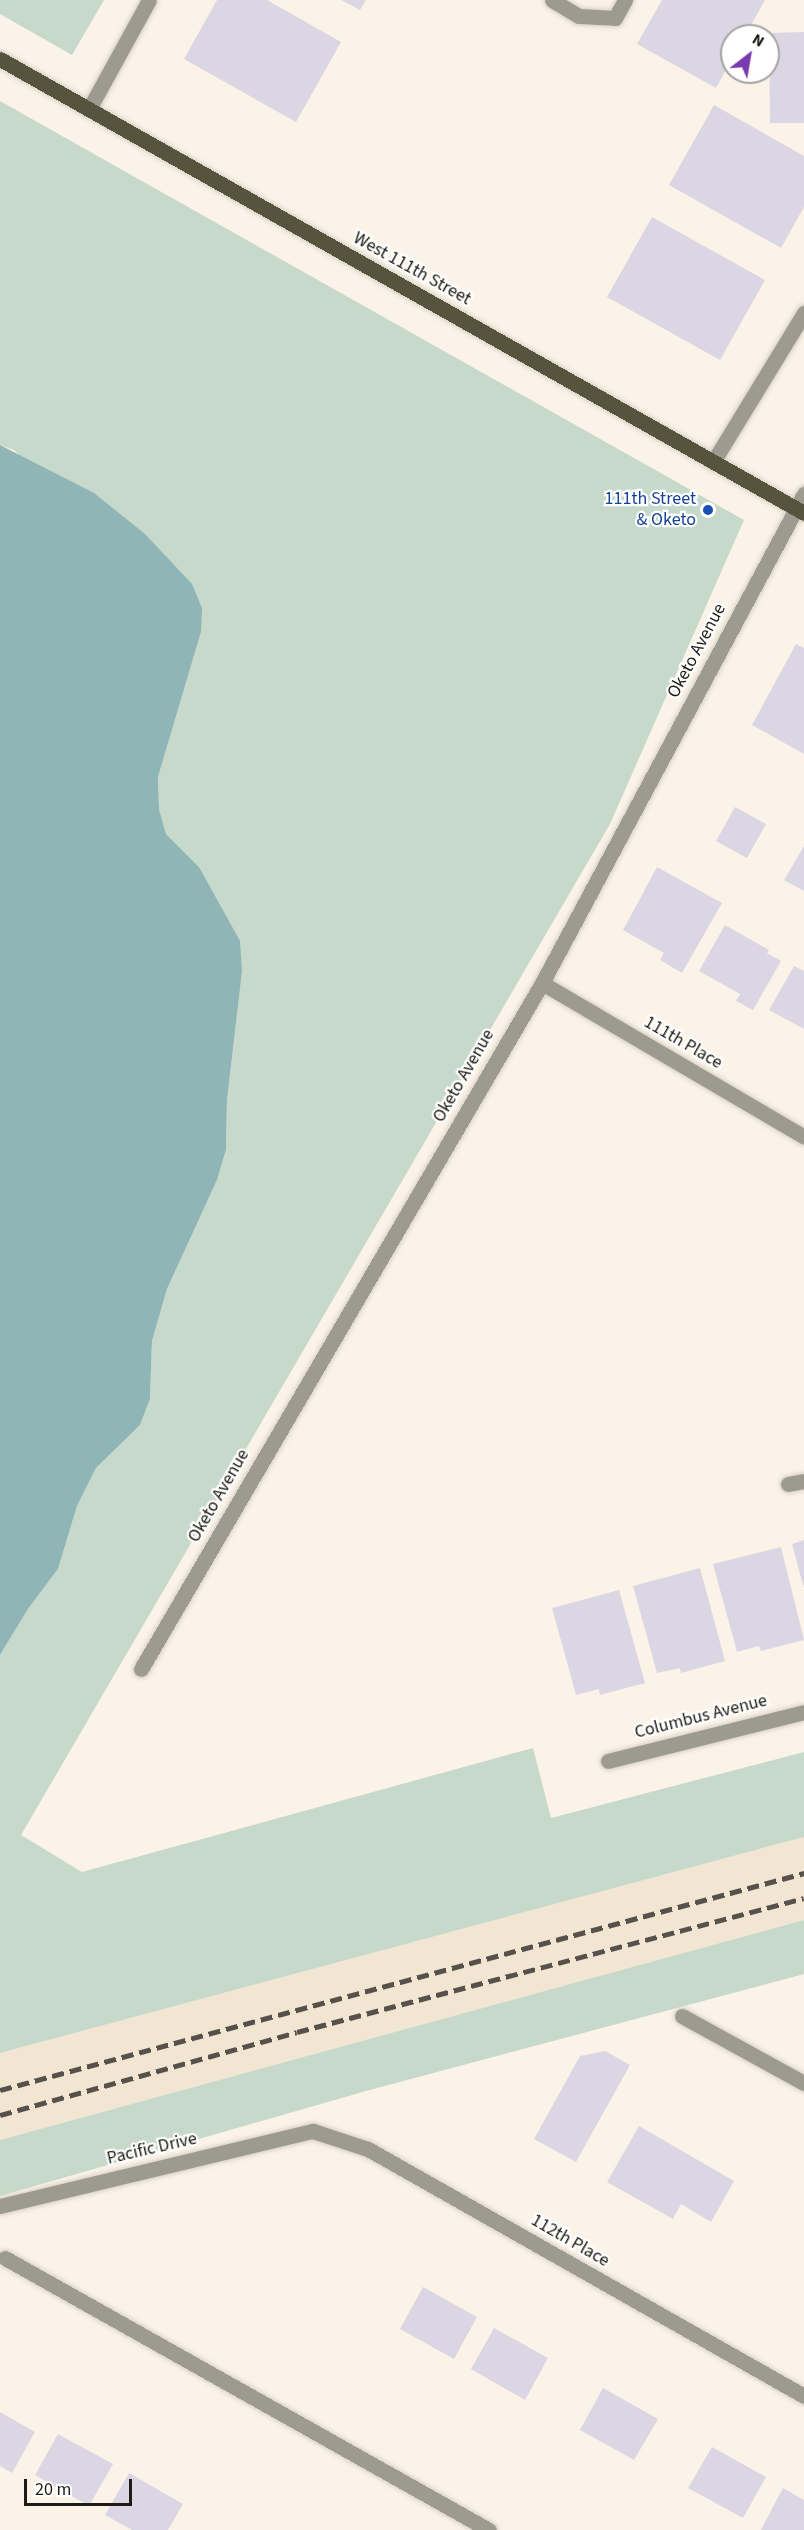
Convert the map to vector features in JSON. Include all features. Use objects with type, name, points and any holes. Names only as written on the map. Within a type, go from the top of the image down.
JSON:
[{"type":"main road","name":"West 111th Street","points":[[0,58],[800,511]]},
{"type":"street","points":[[89,109],[149,0]]},
{"type":"street","points":[[552,0],[579,16],[615,18],[625,0]]},
{"type":"street","points":[[713,462],[804,313]]},
{"type":"street","name":"Oketo Avenue","points":[[141,1669],[542,982],[800,511],[804,494]]},
{"type":"street","name":"111th Place","points":[[542,982],[804,1137]]},
{"type":"street","points":[[788,1484],[804,1481]]},
{"type":"street","name":"Columbus Avenue","points":[[608,1761],[804,1712]]},
{"type":"street","points":[[682,2016],[804,2083]]},
{"type":"street","name":"Pacific Drive","points":[[0,2206],[313,2131]]},
{"type":"street","name":"112th Place","points":[[313,2131],[368,2149],[804,2396]]},
{"type":"street","points":[[5,2258],[489,2530]]},
{"type":"shaded area","points":[[804,1837],[804,1920],[0,2140],[0,2053]]},
{"type":"green space","points":[[0,0],[104,0],[72,55],[0,14]]},
{"type":"green space","points":[[0,101],[744,520],[610,824],[21,1835],[82,1872],[533,1748],[551,1818],[804,1752],[804,1837],[0,2053],[0,1655],[28,1609],[58,1569],[77,1506],[96,1468],[140,1425],[150,1399],[152,1341],[167,1289],[217,1180],[226,1150],[227,1100],[242,972],[199,867],[166,834],[159,809],[158,777],[201,632],[14,450],[0,445]]},
{"type":"green space","points":[[804,1920],[804,1974],[366,2091],[0,2196],[0,2140]]},
{"type":"water","points":[[0,445],[94,493],[145,534],[192,584],[202,608],[201,632],[158,777],[159,809],[166,834],[199,867],[240,941],[242,972],[227,1100],[226,1150],[217,1180],[167,1289],[152,1341],[150,1399],[140,1425],[96,1468],[77,1506],[58,1569],[28,1609],[0,1655]]},
{"type":"building","points":[[217,0],[267,0],[341,42],[296,122],[184,59]]},
{"type":"building","points":[[341,0],[366,0],[360,10]]},
{"type":"building","points":[[662,0],[765,0],[752,24],[720,24],[720,81],[716,88],[637,44]]},
{"type":"building","points":[[804,32],[804,123],[770,123],[770,84],[780,84],[780,33]]},
{"type":"building","points":[[714,105],[804,156],[804,207],[781,248],[669,185]]},
{"type":"building","points":[[652,217],[765,280],[720,360],[607,297]]},
{"type":"building","points":[[796,644],[804,648],[804,754],[752,725]]},
{"type":"building","points":[[735,807],[766,824],[747,858],[716,841]]},
{"type":"building","points":[[804,846],[804,891],[784,880]]},
{"type":"building","points":[[657,867],[722,903],[682,973],[660,960],[664,953],[623,930]]},
{"type":"building","points":[[725,925],[769,950],[767,953],[781,961],[753,1010],[736,1001],[740,994],[699,971]]},
{"type":"building","points":[[794,966],[804,971],[804,1029],[769,1010]]},
{"type":"building","points":[[804,1540],[804,1585],[803,1585],[792,1544]]},
{"type":"building","points":[[781,1547],[804,1640],[761,1651],[759,1646],[737,1652],[713,1564]]},
{"type":"building","points":[[700,1568],[725,1661],[681,1673],[680,1668],[657,1673],[633,1586]]},
{"type":"building","points":[[619,1590],[645,1683],[600,1695],[599,1689],[576,1695],[552,1608]]},
{"type":"building","points":[[605,2051],[630,2065],[576,2162],[534,2139],[580,2056]]},
{"type":"building","points":[[639,2126],[734,2181],[711,2222],[681,2204],[673,2219],[607,2182]]},
{"type":"building","points":[[423,2287],[477,2317],[454,2359],[400,2329]]},
{"type":"building","points":[[494,2328],[548,2358],[525,2400],[471,2369]]},
{"type":"building","points":[[603,2388],[658,2419],[634,2460],[580,2430]]},
{"type":"building","points":[[0,2412],[35,2432],[12,2473],[0,2466]]},
{"type":"building","points":[[58,2434],[113,2464],[89,2506],[35,2475]]},
{"type":"building","points":[[712,2447],[766,2477],[743,2518],[688,2488]]},
{"type":"building","points":[[129,2473],[183,2504],[168,2530],[132,2530],[105,2515]]},
{"type":"building","points":[[783,2488],[804,2500],[804,2530],[761,2530]]},
{"type":"railway","points":[[0,2090],[804,1873]]},
{"type":"railway","points":[[0,2115],[297,2032],[804,1898]]},
{"type":"place","name":"111th Street & Oketo","points":[[708,510]]}]
